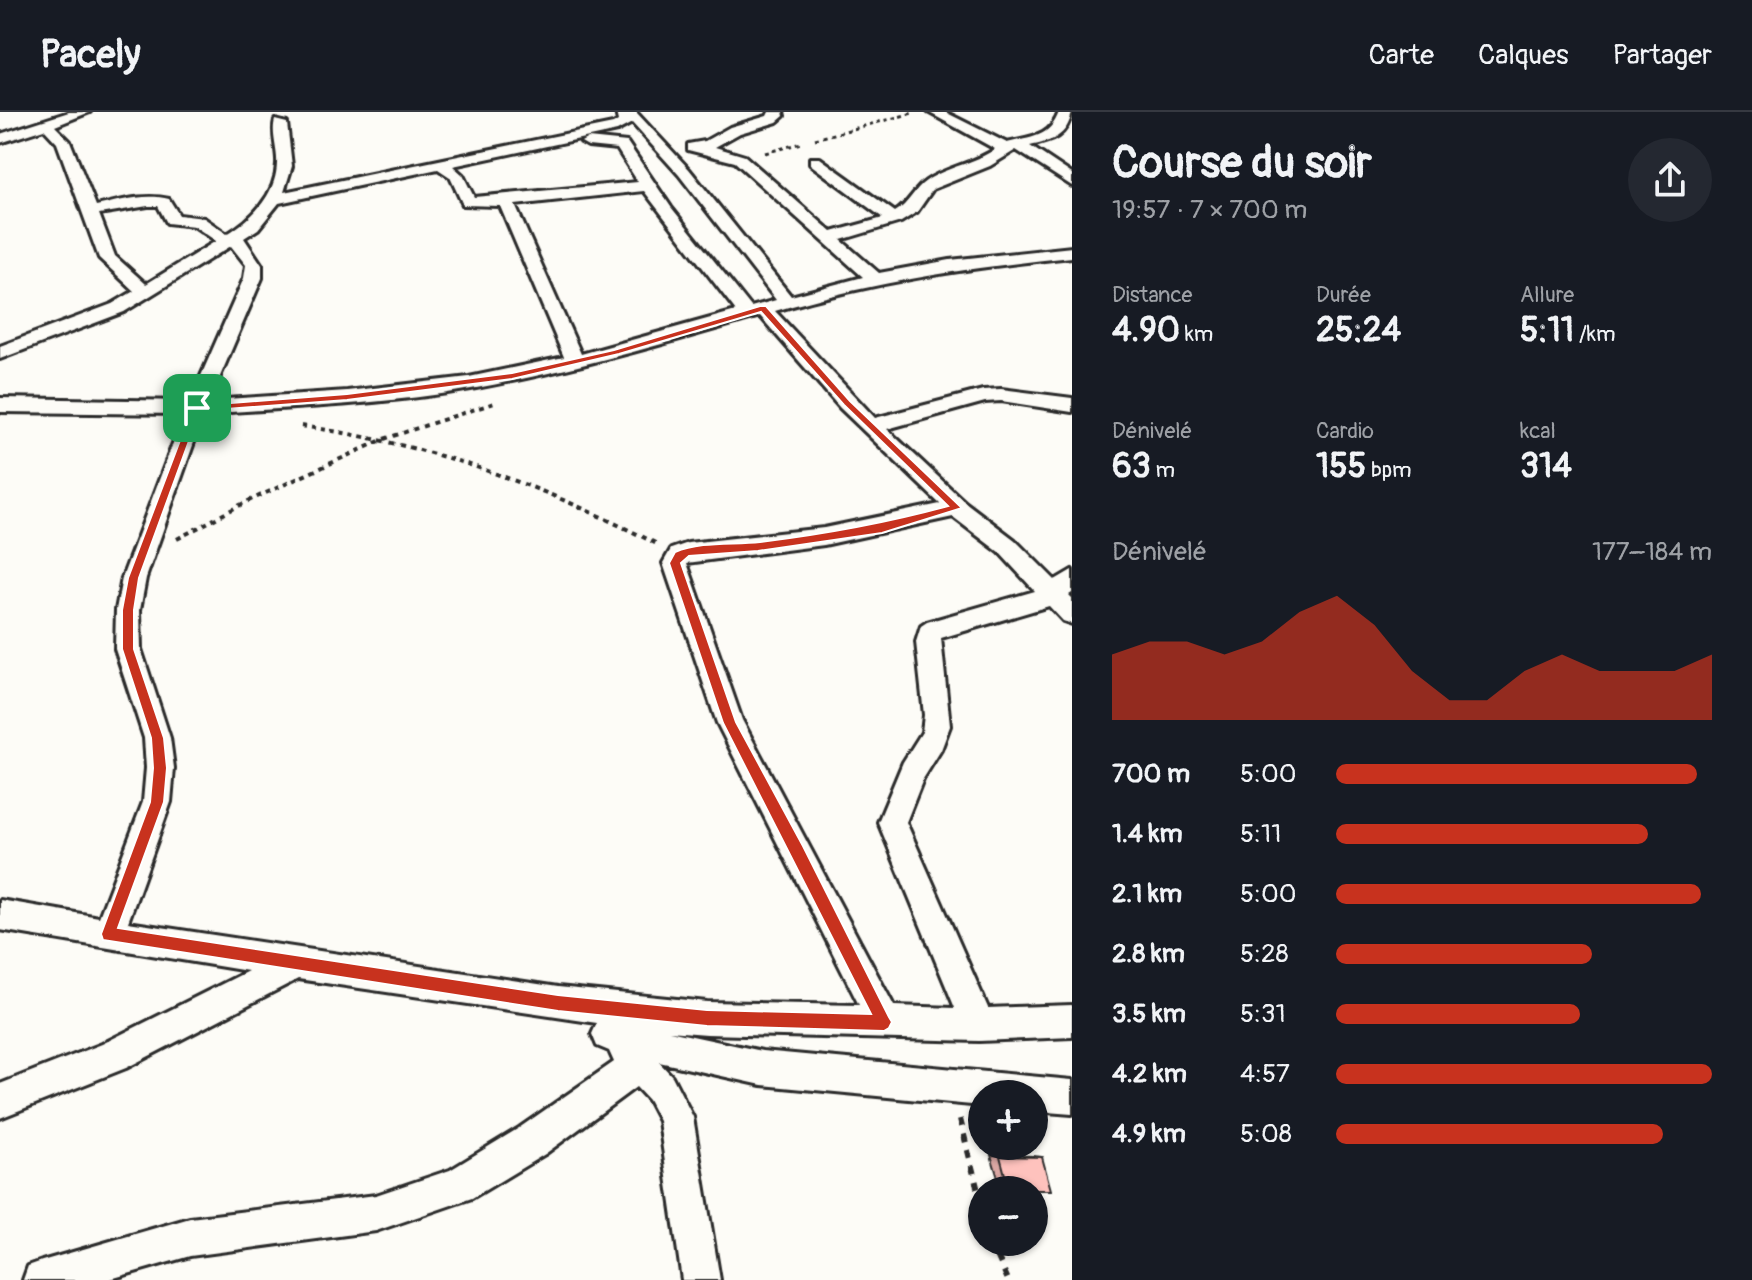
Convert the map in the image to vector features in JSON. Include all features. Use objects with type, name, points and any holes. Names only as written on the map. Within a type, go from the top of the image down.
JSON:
[{"type":"street","points":[[0,139],[83,112]]},
{"type":"street","points":[[274,199],[622,125],[625,120],[623,112]]},
{"type":"street","points":[[629,112],[659,147],[698,169],[787,302]]},
{"type":"street","points":[[559,140],[699,147],[711,145],[735,130],[771,120],[777,116],[776,112]]},
{"type":"street","points":[[935,112],[1011,147],[1072,181]]},
{"type":"street","points":[[831,238],[895,219],[911,209],[928,186],[985,163],[1011,147],[1051,137],[1061,127],[1066,112]]},
{"type":"street","points":[[0,353],[85,323],[145,292],[252,226],[274,199],[286,156],[280,123]]},
{"type":"street","points":[[46,124],[63,141],[92,211],[107,258],[145,292]]},
{"type":"street","points":[[622,145],[647,186],[697,254],[957,508],[1066,596]]},
{"type":"street","points":[[699,147],[740,159],[875,279]]},
{"type":"street","points":[[698,169],[740,159]]},
{"type":"street","points":[[815,161],[895,219]]},
{"type":"street","points":[[442,165],[456,175],[468,202],[647,186]]},
{"type":"street","points":[[92,211],[148,201],[164,202],[173,220],[198,221],[232,239],[254,265],[253,278],[197,408],[134,578],[126,632],[128,649],[157,738],[160,768],[157,802],[108,934]]},
{"type":"street","points":[[506,201],[575,362]]},
{"type":"street","points":[[0,405],[197,408],[413,390],[512,376],[575,362],[875,279],[950,265],[1072,252]]},
{"type":"street","points":[[871,426],[983,396],[1001,395],[1072,405]]},
{"type":"street","points":[[884,1022],[730,723],[675,563],[679,555],[688,552],[758,546],[882,528],[957,508]]},
{"type":"street","points":[[979,1025],[892,822],[916,765],[931,744],[937,727],[932,669],[926,643],[930,633],[1066,596]]},
{"type":"street","points":[[0,915],[558,1003],[707,1018],[979,1025],[1072,1021]]},
{"type":"street","points":[[0,1101],[47,1085],[178,1028],[295,963]]},
{"type":"street","points":[[558,1003],[609,1034],[660,1088],[676,1117],[701,1280]]},
{"type":"street","points":[[609,1034],[762,1068],[968,1088]]},
{"type":"street","points":[[42,1280],[190,1237],[376,1213],[459,1185],[532,1141],[639,1064]]},
{"type":"street","points":[[1048,1095],[1072,1097]]},
{"type":"path","points":[[740,159],[917,112]]},
{"type":"path","points":[[144,556],[244,503],[384,439],[496,403]]},
{"type":"path","points":[[290,424],[384,439],[466,462],[585,506],[679,555]]},
{"type":"path","points":[[953,1087],[975,1176]]},
{"type":"path","points":[[997,1256],[1008,1280]]},
{"type":"building","points":[[1001,1160],[1043,1160],[1047,1176],[1005,1176]]},
{"type":"route","points":[[763,308],[847,403],[957,508],[882,528],[792,542],[688,552],[679,555],[675,563],[730,723],[884,1022],[707,1018],[558,1003],[108,934],[157,802],[160,768],[157,738],[128,649],[128,610],[134,578],[197,408],[347,397],[512,376],[616,352],[763,308]]}]
